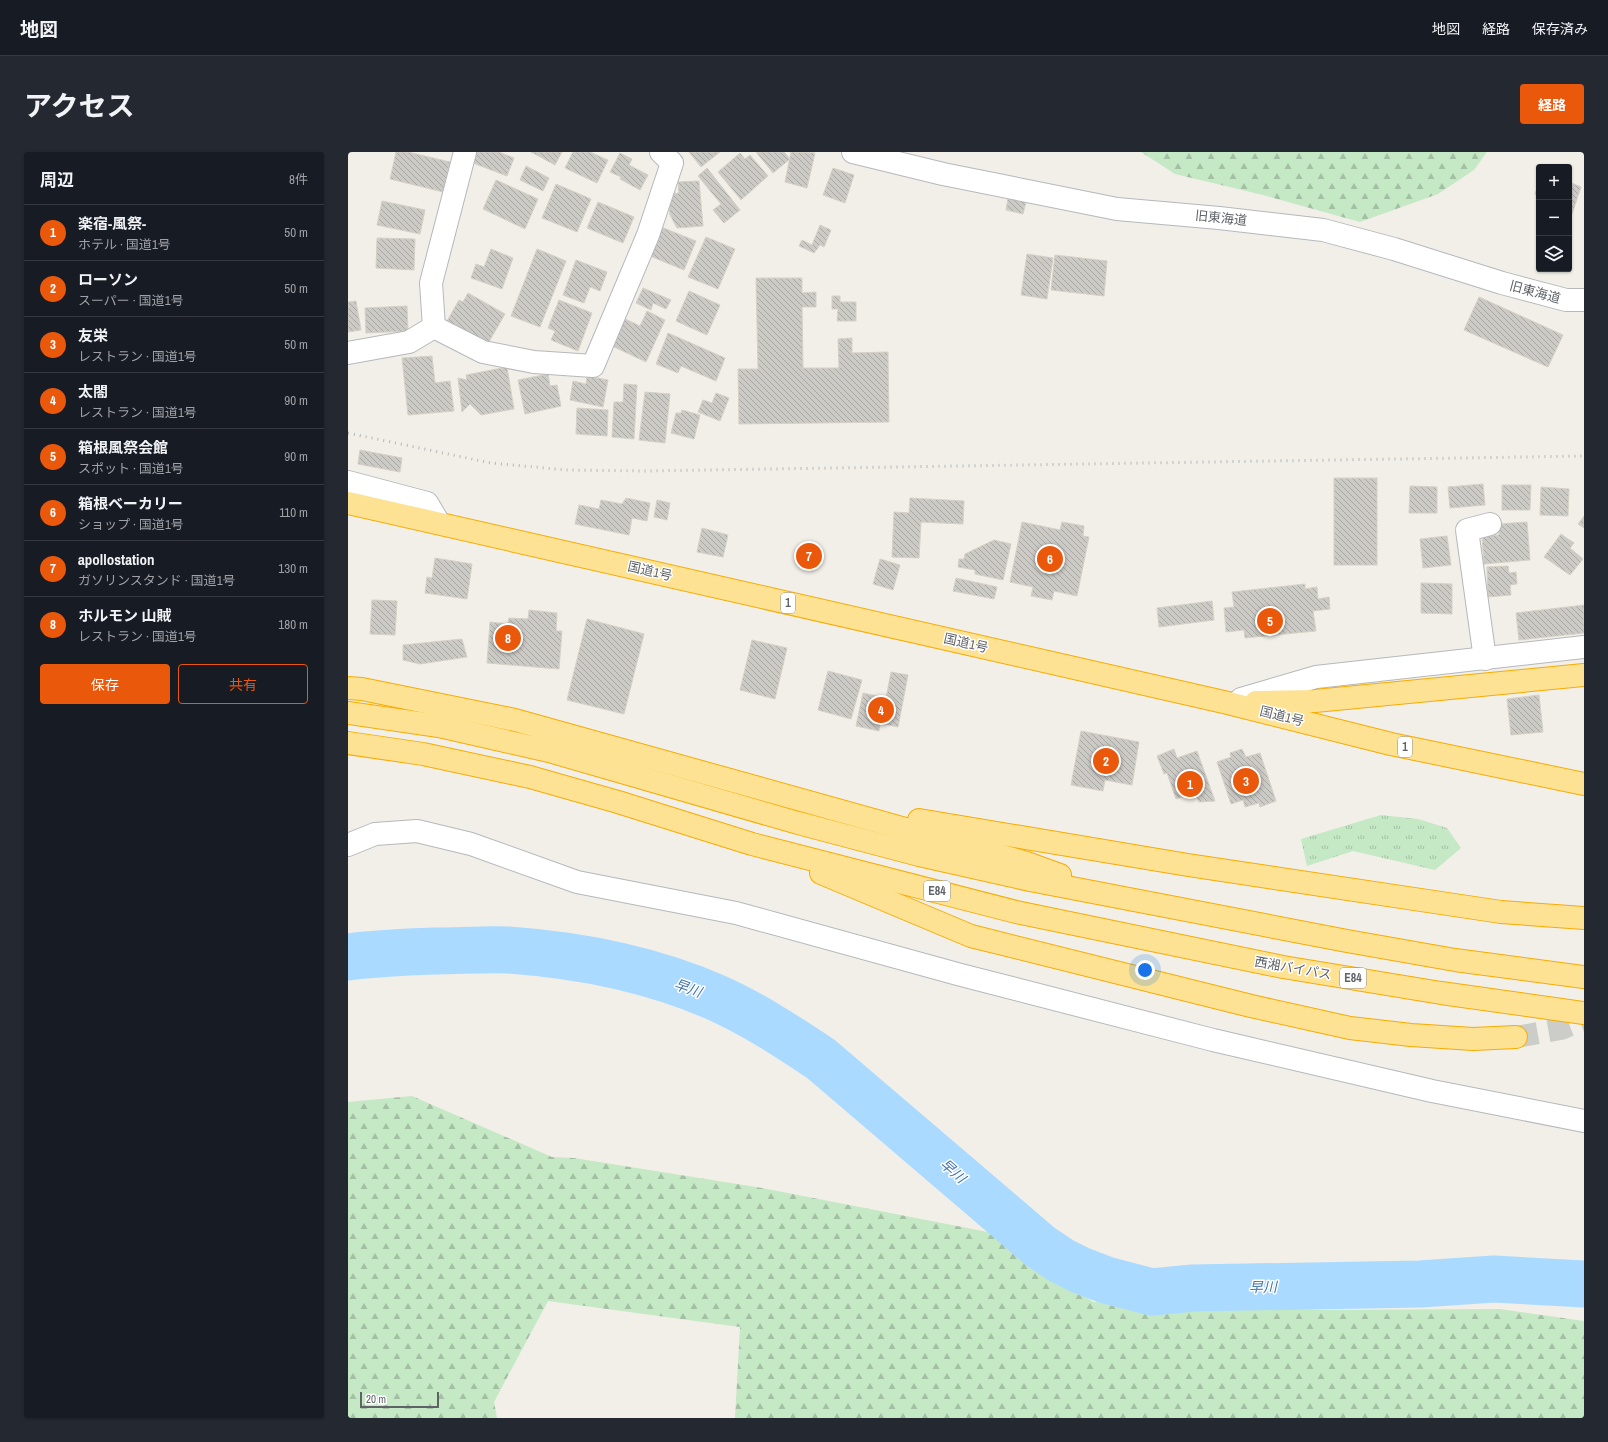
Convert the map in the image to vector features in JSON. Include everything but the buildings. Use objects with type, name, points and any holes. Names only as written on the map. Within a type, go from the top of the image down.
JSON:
[{"type":"highway","name":"国道1号","points":[[348,504],[439,523],[1228,703],[1391,744],[1584,784]]},
{"type":"highway","points":[[1228,703],[1314,701],[1584,676]]},
{"type":"highway","points":[[348,688],[362,689],[515,720],[801,801],[1203,868],[1501,912],[1584,918]]},
{"type":"highway","name":"E84","points":[[348,713],[439,726],[549,751],[634,777],[798,822],[964,865],[1030,880],[1355,943],[1455,960],[1584,977]]},
{"type":"highway","points":[[348,742],[423,754],[530,777],[618,802],[752,844],[971,936],[1089,967],[1350,1028],[1465,1038],[1516,1037]]},
{"type":"highway","name":"E84","points":[[801,801],[1027,863],[1130,899]]},
{"type":"highway","name":"西湘バイパス","points":[[752,844],[1016,912],[1123,935],[1283,967],[1433,992],[1584,1013]]},
{"type":"street","points":[[434,327],[431,283],[465,152]]},
{"type":"street","points":[[434,327],[483,352],[534,362],[593,366],[648,235],[672,163],[661,152]]},
{"type":"street","name":"旧東海道","points":[[854,152],[943,174],[1117,209],[1219,218],[1323,230],[1394,249],[1502,283],[1566,300],[1584,300]]},
{"type":"street","points":[[348,353],[409,342],[434,327]]},
{"type":"street","points":[[348,482],[427,503],[439,523]]},
{"type":"street","points":[[1484,659],[1467,530],[1490,524]]},
{"type":"street","points":[[1228,703],[1316,677],[1584,647]]},
{"type":"street","points":[[348,845],[375,834],[417,831],[471,844],[577,882],[736,913],[961,975],[1213,1040],[1432,1091],[1584,1122]]},
{"type":"green space","points":[[1141,152],[1487,152],[1474,170],[1438,194],[1360,222],[1263,195],[1175,174]]},
{"type":"green space","points":[[1381,815],[1418,819],[1447,828],[1461,848],[1435,870],[1353,851],[1307,866],[1301,839]]},
{"type":"green space","points":[[412,1096],[552,1157],[574,1158],[762,1188],[998,1234],[1093,1302],[1324,1310],[1500,1309],[1584,1321],[1584,1418],[735,1418],[740,1327],[548,1301],[494,1402],[497,1418],[348,1418],[348,1102]]},
{"type":"waterway","name":"早川","points":[[348,957],[435,951],[508,950],[535,952],[588,960],[641,971],[717,998],[783,1034],[821,1059],[1041,1247],[1062,1261],[1106,1280],[1152,1292],[1193,1288],[1420,1284],[1494,1279],[1584,1284]]},
{"type":"tunnel","points":[[1516,1037],[1561,1029],[1584,1020]]},
{"type":"railway","points":[[348,433],[491,463],[566,470],[645,471],[1584,456]]},
{"type":"place","name":"apollostation","points":[[809,556]]},
{"type":"place","name":"箱根ベーカリー","points":[[1050,559]]},
{"type":"place","name":"箱根風祭会館","points":[[1270,621]]},
{"type":"place","name":"ホルモン 山賊","points":[[508,638]]},
{"type":"place","name":"太閤","points":[[881,710]]},
{"type":"place","name":"ローソン","points":[[1106,761]]},
{"type":"place","name":"友栄","points":[[1246,781]]},
{"type":"place","name":"楽宿-風祭-","points":[[1190,784]]}]
